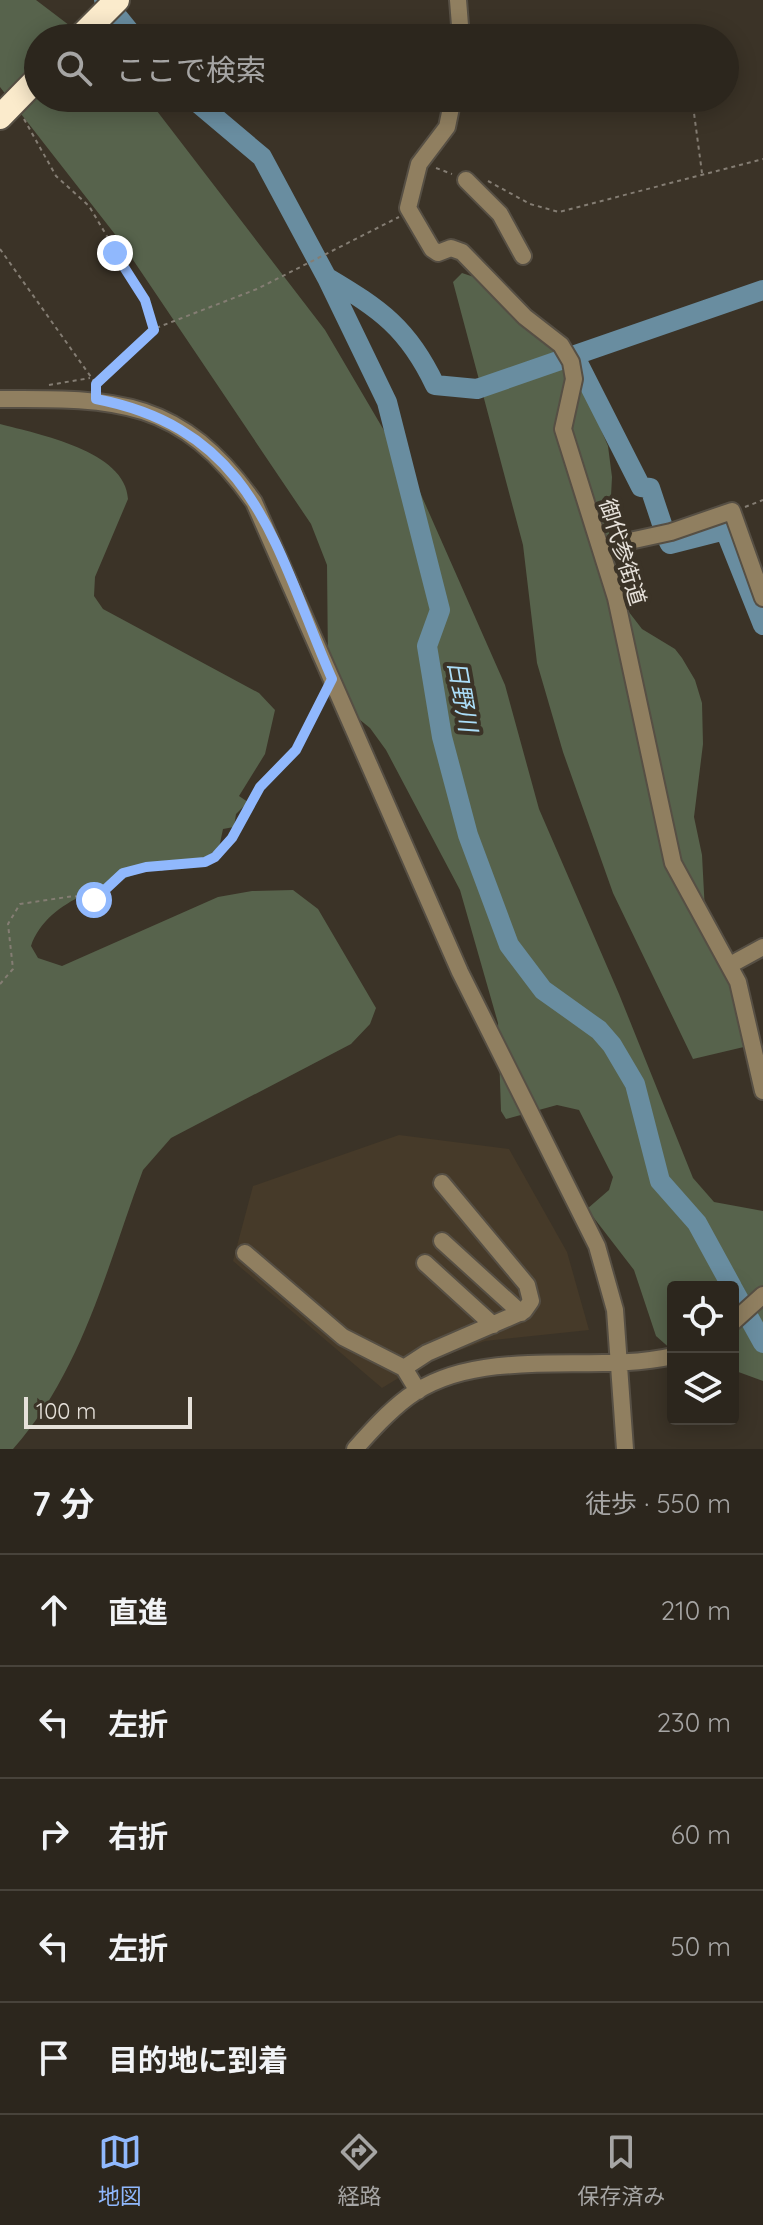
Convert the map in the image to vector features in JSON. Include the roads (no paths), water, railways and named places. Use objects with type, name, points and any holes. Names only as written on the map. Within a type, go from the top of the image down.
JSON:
[{"type":"highway","points":[[93,24],[117,0]]},
{"type":"highway","points":[[10,115],[24,96]]},
{"type":"street","points":[[458,0],[460,24]]},
{"type":"street","name":"御代参街道","points":[[450,112],[447,127],[419,164],[408,208],[432,249],[438,253],[451,248],[462,252],[569,358],[574,379],[563,429],[576,476],[602,547],[673,863],[730,965],[758,1041],[763,1091]]},
{"type":"street","points":[[466,180],[500,214],[523,256]]},
{"type":"street","points":[[0,399],[94,387],[192,435],[232,471],[254,502],[460,972],[597,1246],[611,1288],[620,1361],[625,1449]]},
{"type":"street","points":[[602,547],[671,532],[732,511],[763,598]]},
{"type":"street","points":[[730,965],[763,947]]},
{"type":"street","points":[[404,1368],[414,1359],[521,1313],[531,1301],[527,1285],[442,1183]]},
{"type":"street","points":[[442,1241],[521,1313]]},
{"type":"street","points":[[245,1253],[343,1337],[404,1368],[418,1391]]},
{"type":"street","points":[[425,1263],[493,1325]]},
{"type":"street","points":[[739,1317],[763,1295]]},
{"type":"street","points":[[355,1449],[391,1411],[418,1391],[468,1372],[513,1366],[645,1362],[667,1357]]},
{"type":"waterway","name":"日野川","points":[[104,0],[124,24]]},
{"type":"waterway","name":"日野川","points":[[209,112],[262,157],[327,278],[387,402],[440,610],[427,646],[442,737],[468,835],[509,945],[543,990],[599,1030],[612,1045],[635,1084],[660,1181],[697,1223],[729,1281]]},
{"type":"waterway","points":[[328,278],[391,322],[414,349],[435,385],[477,389],[763,290]]},
{"type":"waterway","points":[[575,357],[641,487],[650,488],[664,530]]},
{"type":"waterway","points":[[668,540],[670,544],[725,530],[763,625]]},
{"type":"waterway","name":"日野川","points":[[739,1300],[763,1343]]}]
